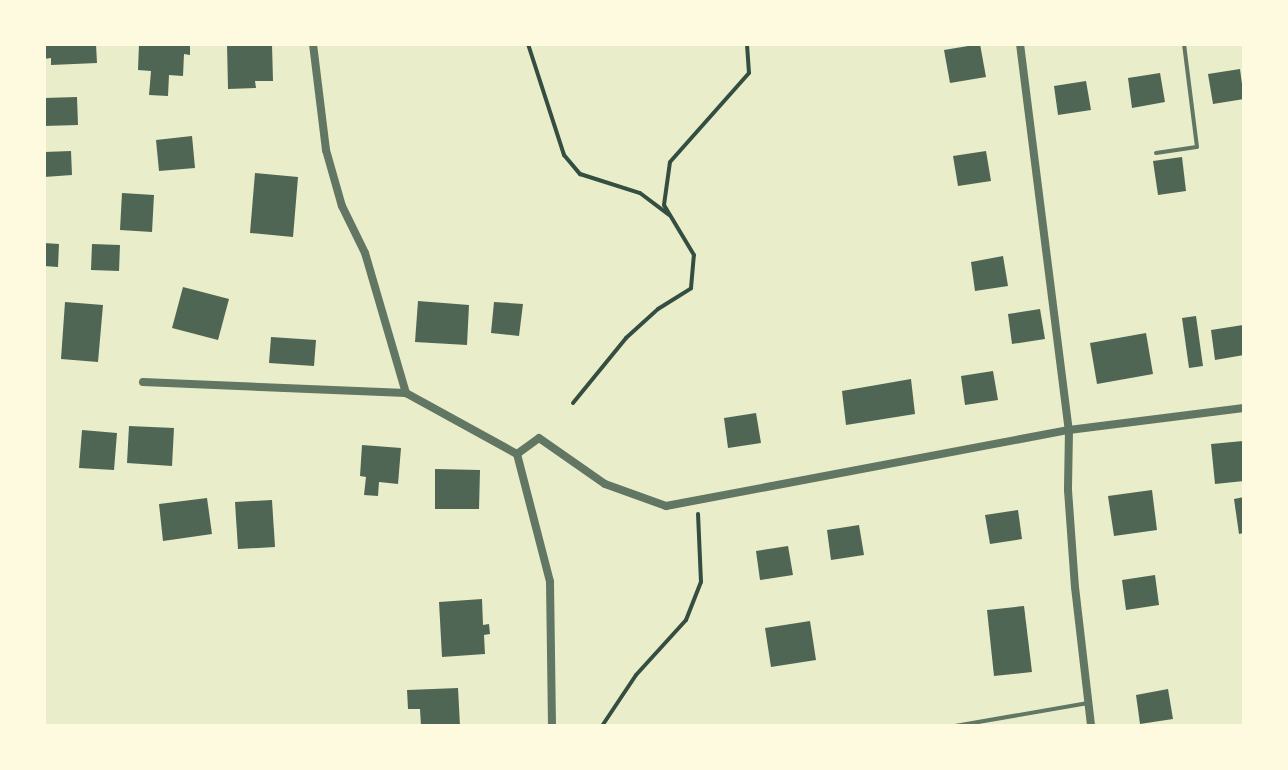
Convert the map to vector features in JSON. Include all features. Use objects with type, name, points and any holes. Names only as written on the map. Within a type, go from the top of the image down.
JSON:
[{"type":"street","points":[[313,44],[326,150],[342,206],[365,253],[406,393]]},
{"type":"street","points":[[1020,44],[1069,430],[1068,490],[1091,726]]},
{"type":"street","points":[[143,382],[406,393],[517,454],[550,582],[552,726]]},
{"type":"street","points":[[517,454],[539,438],[605,484],[666,506],[1069,430],[1244,408]]},
{"type":"lane","points":[[1156,153],[1197,147],[1184,44]]},
{"type":"lane","points":[[955,726],[1088,703]]},
{"type":"path","points":[[528,44],[564,155],[580,174],[640,193],[671,216]]},
{"type":"path","points":[[573,403],[626,338],[658,309],[691,288],[694,255],[664,205],[670,162],[749,73],[747,44]]},
{"type":"path","points":[[602,726],[636,675],[686,620],[701,582],[698,499]]},
{"type":"building","points":[[44,44],[96,44],[97,63],[51,65],[51,58],[44,59]]},
{"type":"building","points":[[139,44],[190,44],[190,55],[184,54],[183,76],[169,75],[168,96],[149,95],[151,71],[138,70]]},
{"type":"building","points":[[227,44],[272,44],[273,81],[255,81],[256,88],[228,89]]},
{"type":"building","points":[[980,44],[986,77],[950,83],[944,50]]},
{"type":"building","points":[[1240,69],[1244,99],[1213,104],[1208,74]]},
{"type":"building","points":[[1160,73],[1165,102],[1132,108],[1128,78]]},
{"type":"building","points":[[1086,81],[1091,110],[1058,115],[1054,86]]},
{"type":"building","points":[[77,97],[78,125],[44,126],[44,98]]},
{"type":"building","points":[[192,136],[195,168],[159,171],[156,140]]},
{"type":"building","points":[[71,151],[72,175],[44,177],[44,152]]},
{"type":"building","points":[[986,151],[991,181],[958,186],[953,156]]},
{"type":"building","points":[[1182,157],[1186,191],[1158,195],[1153,161]]},
{"type":"building","points":[[255,173],[298,177],[293,237],[250,233]]},
{"type":"building","points":[[122,193],[154,195],[152,232],[120,230]]},
{"type":"building","points":[[44,243],[59,244],[58,267],[44,266]]},
{"type":"building","points":[[92,244],[120,245],[119,271],[91,270]]},
{"type":"building","points":[[1003,256],[1008,286],[975,291],[971,262]]},
{"type":"building","points":[[183,287],[229,299],[218,340],[172,328]]},
{"type":"building","points":[[418,301],[469,305],[467,345],[415,342]]},
{"type":"building","points":[[65,302],[103,305],[98,362],[61,359]]},
{"type":"building","points":[[494,302],[523,304],[519,336],[491,333]]},
{"type":"building","points":[[1040,309],[1045,339],[1012,344],[1008,314]]},
{"type":"building","points":[[1196,316],[1203,366],[1189,368],[1182,318]]},
{"type":"building","points":[[1243,325],[1244,355],[1215,360],[1211,330]]},
{"type":"building","points":[[1146,333],[1153,374],[1097,384],[1090,343]]},
{"type":"building","points":[[271,337],[316,340],[314,366],[269,363]]},
{"type":"building","points":[[993,371],[998,400],[965,405],[961,376]]},
{"type":"building","points":[[911,379],[915,414],[846,425],[842,391]]},
{"type":"building","points":[[756,413],[761,443],[728,448],[724,418]]},
{"type":"building","points":[[129,426],[174,428],[172,466],[127,463]]},
{"type":"building","points":[[82,430],[117,433],[114,470],[79,468]]},
{"type":"building","points":[[1243,441],[1244,481],[1215,484],[1211,444]]},
{"type":"building","points":[[362,445],[401,448],[398,484],[379,482],[378,496],[364,495],[366,477],[360,476]]},
{"type":"building","points":[[435,469],[480,470],[479,509],[435,509]]},
{"type":"building","points":[[1152,490],[1157,530],[1114,536],[1108,496]]},
{"type":"building","points":[[1244,497],[1244,533],[1239,534],[1234,499]]},
{"type":"building","points":[[207,498],[212,534],[163,541],[159,504]]},
{"type":"building","points":[[272,500],[275,547],[238,549],[235,502]]},
{"type":"building","points":[[1018,510],[1022,539],[990,544],[985,515]]},
{"type":"building","points":[[859,525],[864,555],[831,560],[827,530]]},
{"type":"building","points":[[788,546],[793,575],[760,580],[756,551]]},
{"type":"building","points":[[1155,575],[1159,605],[1126,610],[1122,580]]},
{"type":"building","points":[[482,599],[483,625],[489,624],[490,634],[484,635],[485,654],[442,657],[439,602]]},
{"type":"building","points":[[1024,606],[1032,672],[994,676],[987,610]]},
{"type":"building","points":[[810,621],[816,660],[771,667],[765,628]]},
{"type":"building","points":[[458,688],[460,726],[421,726],[420,709],[408,709],[407,690]]},
{"type":"building","points":[[1168,689],[1173,719],[1140,724],[1136,695]]}]
